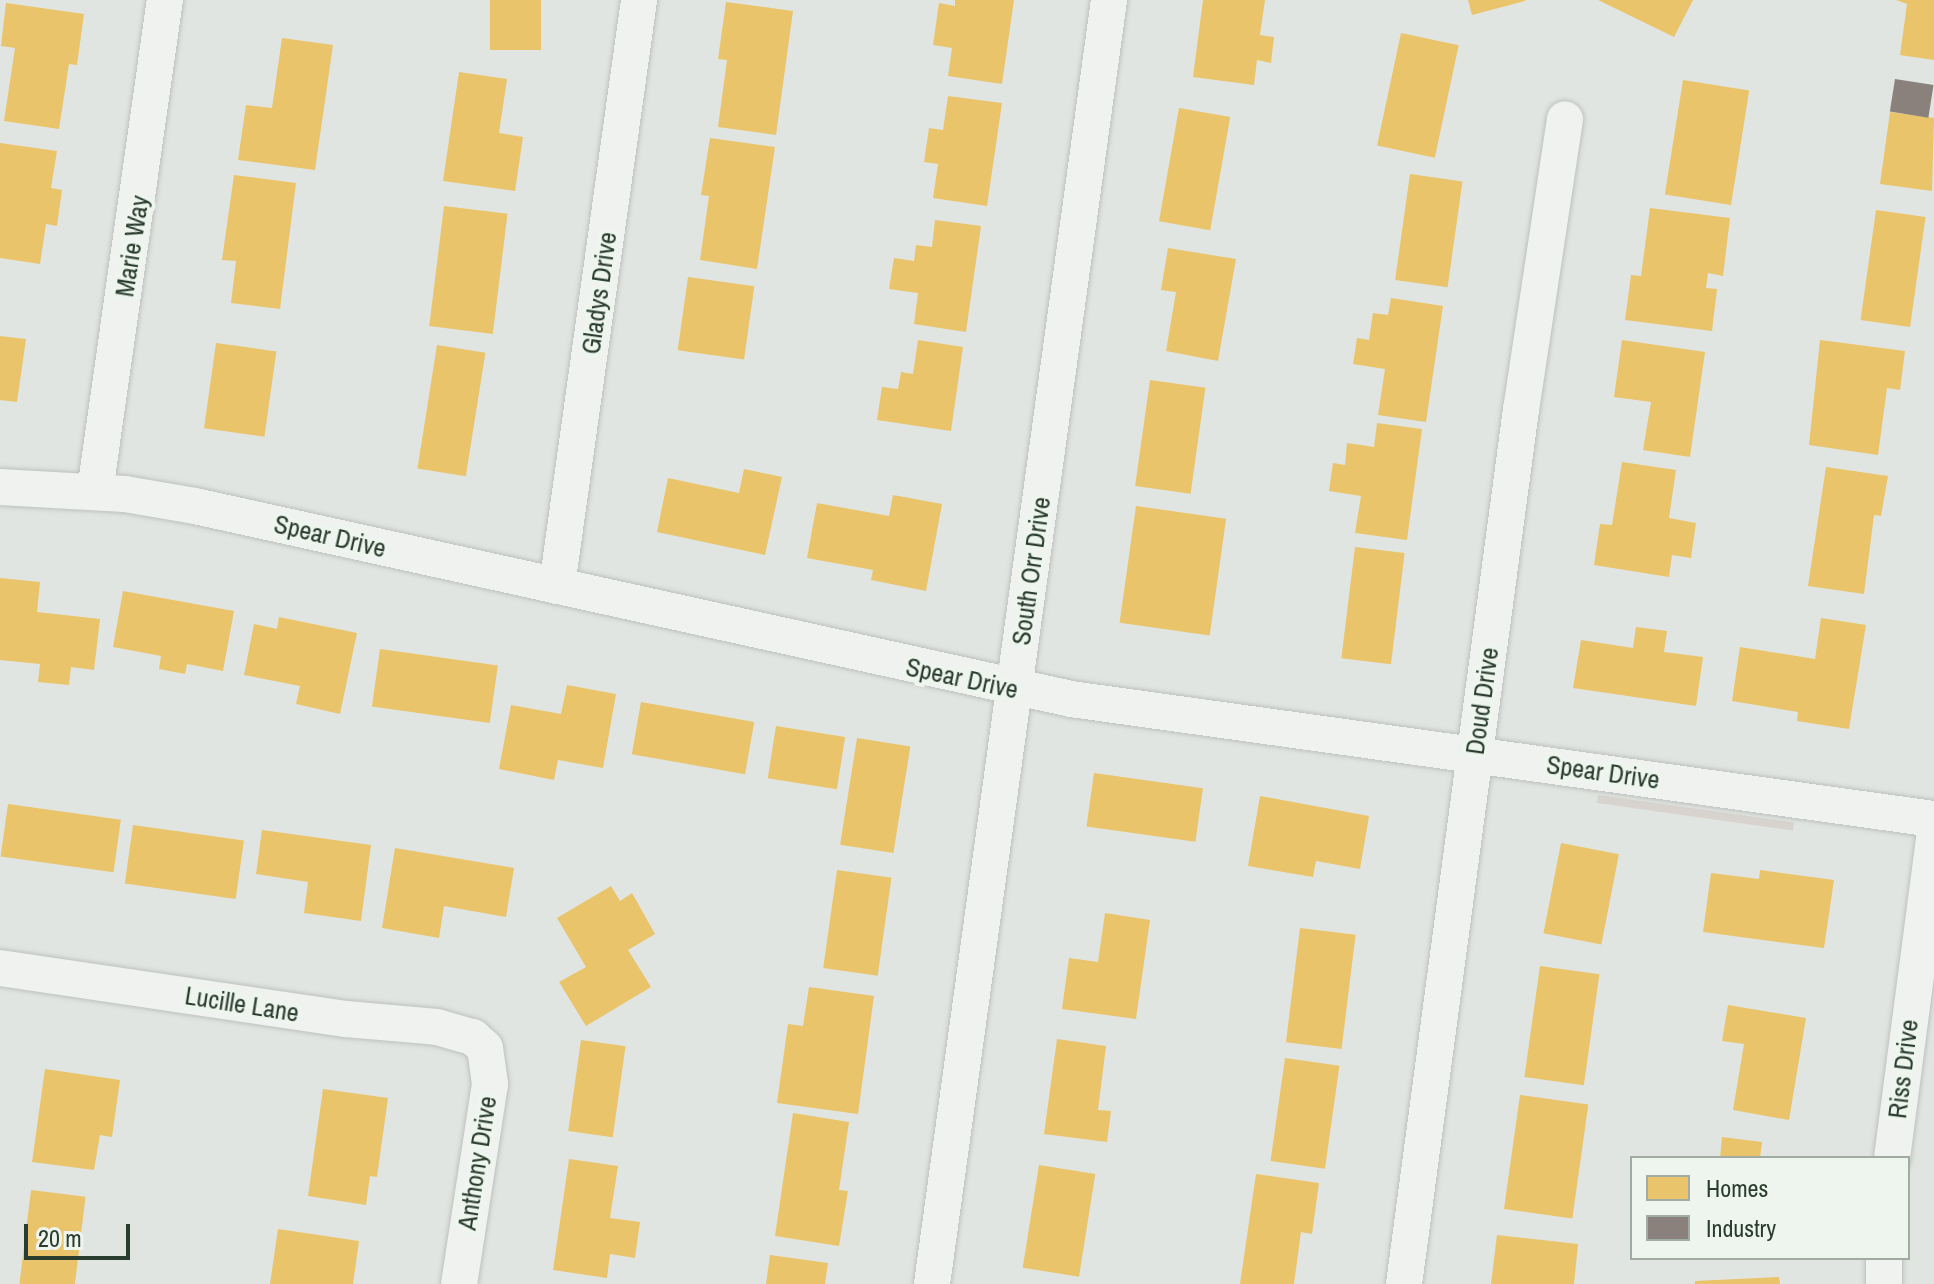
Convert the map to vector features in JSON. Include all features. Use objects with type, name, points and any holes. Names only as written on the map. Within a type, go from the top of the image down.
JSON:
[{"type":"street","name":"Marie Way","points":[[95,491],[165,0]]},
{"type":"street","name":"Gladys Drive","points":[[557,586],[639,0]]},
{"type":"street","name":"South Orr Drive","points":[[932,1284],[1109,0]]},
{"type":"street","name":"Doud Drive","points":[[1404,1284],[1565,119]]},
{"type":"street","name":"Spear Drive","points":[[0,487],[95,491],[195,506],[1015,689],[1934,819]]},
{"type":"street","name":"Riss Drive","points":[[1892,1156],[1934,837]]},
{"type":"street","name":"Lucille Lane","points":[[0,968],[346,1019],[437,1027],[473,1037],[482,1044]]},
{"type":"street","name":"Anthony Drive","points":[[459,1284],[490,1084],[482,1044]]},
{"type":"street","points":[[1884,1260],[1884,1284]]},
{"type":"shaded area","points":[[1598,795],[1794,823],[1793,830],[1597,803]]},
{"type":"building: Homes","points":[[490,0],[541,0],[541,50],[490,50]]},
{"type":"building: Homes","points":[[955,0],[1014,0],[1002,84],[948,76],[952,48],[933,45],[939,3],[955,6]]},
{"type":"building: Homes","points":[[1203,0],[1265,0],[1260,35],[1274,37],[1271,63],[1257,60],[1254,85],[1193,77]]},
{"type":"building: Homes","points":[[1468,0],[1525,0],[1525,1],[1472,15]]},
{"type":"building: Homes","points":[[1598,0],[1693,0],[1674,37]]},
{"type":"building: Homes","points":[[1896,0],[1934,0],[1934,60],[1900,55],[1907,4]]},
{"type":"building: Homes","points":[[726,2],[793,11],[776,135],[718,127],[727,60],[718,59]]},
{"type":"building: Homes","points":[[6,3],[84,14],[77,65],[69,64],[59,129],[4,121],[15,48],[1,46]]},
{"type":"building: Homes","points":[[1401,33],[1459,45],[1435,158],[1377,145]]},
{"type":"building: Homes","points":[[282,38],[333,45],[315,170],[238,160],[246,105],[272,108]]},
{"type":"building: Homes","points":[[459,72],[507,79],[499,133],[523,137],[515,191],[443,181]]},
{"type":"building: Homes","points":[[1683,80],[1749,90],[1731,205],[1665,195]]},
{"type":"building: Homes","points":[[948,96],[1002,103],[987,206],[933,198],[938,164],[924,162],[929,128],[943,130]]},
{"type":"building: Homes","points":[[1179,108],[1230,117],[1210,230],[1159,221]]},
{"type":"building: Homes","points":[[1890,112],[1934,118],[1932,191],[1880,184]]},
{"type":"building: Homes","points":[[710,138],[775,147],[757,269],[700,260],[709,196],[701,195]]},
{"type":"building: Homes","points":[[0,143],[57,151],[51,188],[62,190],[57,226],[46,224],[40,264],[0,258]]},
{"type":"building: Homes","points":[[1410,174],[1462,181],[1448,287],[1395,280]]},
{"type":"building: Homes","points":[[234,175],[296,183],[280,309],[231,303],[236,261],[222,260]]},
{"type":"building: Homes","points":[[444,206],[508,214],[493,334],[429,326]]},
{"type":"building: Homes","points":[[1650,208],[1730,218],[1723,276],[1708,273],[1706,288],[1717,289],[1712,331],[1625,320],[1631,275],[1641,276]]},
{"type":"building: Homes","points":[[1876,210],[1926,217],[1910,327],[1861,320]]},
{"type":"building: Homes","points":[[935,220],[981,226],[966,332],[914,324],[918,293],[889,289],[894,258],[914,261],[916,245],[932,247]]},
{"type":"building: Homes","points":[[1168,248],[1236,259],[1218,361],[1166,351],[1176,292],[1161,290]]},
{"type":"building: Homes","points":[[688,277],[754,286],[744,360],[678,350]]},
{"type":"building: Homes","points":[[1391,298],[1443,306],[1426,422],[1378,415],[1385,369],[1353,364],[1357,338],[1369,340],[1373,313],[1388,315]]},
{"type":"building: Homes","points":[[0,336],[26,339],[17,402],[0,400]]},
{"type":"building: Homes","points":[[918,340],[963,347],[951,431],[877,420],[882,387],[898,389],[901,372],[913,374]]},
{"type":"building: Homes","points":[[1622,340],[1705,352],[1690,457],[1643,450],[1651,402],[1614,397]]},
{"type":"building: Homes","points":[[1820,340],[1905,351],[1900,390],[1887,388],[1878,455],[1809,445]]},
{"type":"building: Homes","points":[[216,343],[276,351],[264,437],[204,428]]},
{"type":"building: Homes","points":[[437,345],[485,353],[466,476],[417,468]]},
{"type":"building: Homes","points":[[1150,380],[1205,388],[1191,494],[1135,486]]},
{"type":"building: Homes","points":[[1377,423],[1422,429],[1407,540],[1355,533],[1361,496],[1329,491],[1333,463],[1345,465],[1347,443],[1374,447]]},
{"type":"building: Homes","points":[[1622,462],[1676,470],[1669,518],[1696,523],[1691,558],[1672,555],[1669,577],[1594,565],[1600,524],[1612,525]]},
{"type":"building: Homes","points":[[1826,467],[1888,476],[1881,516],[1874,515],[1864,594],[1808,586]]},
{"type":"building: Homes","points":[[744,469],[782,477],[765,555],[657,532],[668,478],[739,493]]},
{"type":"building: Homes","points":[[893,495],[942,504],[926,591],[871,580],[873,570],[807,558],[817,503],[889,516]]},
{"type":"building: Homes","points":[[1136,506],[1226,519],[1210,636],[1120,623]]},
{"type":"building: Homes","points":[[1355,547],[1405,553],[1391,664],[1341,658]]},
{"type":"building: Homes","points":[[0,578],[40,582],[37,612],[100,619],[94,670],[71,667],[69,685],[38,682],[40,664],[0,660]]},
{"type":"building: Homes","points":[[123,591],[234,611],[223,671],[187,664],[185,674],[159,669],[161,656],[113,647]]},
{"type":"building: Homes","points":[[279,617],[357,633],[340,714],[296,704],[300,686],[244,675],[254,624],[277,629]]},
{"type":"building: Homes","points":[[1821,618],[1866,625],[1849,729],[1797,721],[1798,712],[1732,701],[1740,647],[1815,659]]},
{"type":"building: Homes","points":[[1636,627],[1667,631],[1664,652],[1703,657],[1696,706],[1573,688],[1581,640],[1633,648]]},
{"type":"building: Homes","points":[[380,649],[498,666],[490,723],[372,706]]},
{"type":"building: Homes","points":[[567,685],[616,694],[603,768],[558,760],[554,780],[499,769],[511,705],[561,714]]},
{"type":"building: Homes","points":[[641,702],[754,722],[745,774],[632,754]]},
{"type":"building: Homes","points":[[776,726],[845,737],[837,789],[768,778]]},
{"type":"building: Homes","points":[[857,738],[910,746],[893,853],[840,845]]},
{"type":"building: Homes","points":[[1094,773],[1203,788],[1195,842],[1086,826]]},
{"type":"building: Homes","points":[[1260,796],[1369,816],[1360,869],[1316,861],[1313,877],[1248,866]]},
{"type":"building: Homes","points":[[8,804],[121,820],[114,872],[1,856]]},
{"type":"building: Homes","points":[[133,825],[244,841],[236,899],[125,883]]},
{"type":"building: Homes","points":[[262,830],[371,845],[361,921],[304,913],[308,882],[256,874]]},
{"type":"building: Homes","points":[[1561,843],[1619,854],[1601,945],[1543,933]]},
{"type":"building: Homes","points":[[395,848],[514,868],[506,917],[444,906],[439,938],[382,928]]},
{"type":"building: Homes","points":[[837,870],[891,878],[878,976],[823,968]]},
{"type":"building: Homes","points":[[1760,870],[1834,880],[1824,948],[1703,932],[1711,873],[1759,879]]},
{"type":"building: Homes","points":[[611,886],[620,901],[632,893],[655,934],[628,950],[651,987],[586,1026],[559,982],[586,967],[557,918]]},
{"type":"building: Homes","points":[[1105,913],[1150,920],[1136,1019],[1062,1009],[1069,958],[1098,962]]},
{"type":"building: Homes","points":[[1300,928],[1356,935],[1342,1049],[1286,1042]]},
{"type":"building: Homes","points":[[1540,966],[1599,974],[1584,1085],[1524,1077]]},
{"type":"building: Homes","points":[[809,987],[874,996],[858,1114],[777,1103],[788,1024],[803,1026]]},
{"type":"building: Homes","points":[[1728,1005],[1806,1018],[1789,1120],[1733,1110],[1744,1044],[1722,1041]]},
{"type":"building: Homes","points":[[1057,1039],[1106,1046],[1098,1110],[1111,1111],[1107,1142],[1044,1134]]},
{"type":"building: Homes","points":[[581,1040],[626,1046],[613,1137],[568,1131]]},
{"type":"building: Homes","points":[[1285,1058],[1339,1066],[1325,1169],[1271,1161]]},
{"type":"building: Homes","points":[[45,1069],[120,1080],[112,1137],[100,1135],[94,1170],[32,1162]]},
{"type":"building: Homes","points":[[323,1089],[388,1098],[377,1177],[370,1176],[366,1205],[308,1196]]},
{"type":"building: Homes","points":[[1520,1095],[1588,1105],[1572,1218],[1504,1209]]},
{"type":"building: Homes","points":[[793,1113],[849,1122],[839,1190],[848,1191],[839,1246],[775,1236]]},
{"type":"building: Homes","points":[[1722,1137],[1762,1142],[1760,1156],[1720,1156]]},
{"type":"building: Homes","points":[[569,1159],[618,1166],[610,1218],[640,1222],[635,1258],[610,1254],[607,1278],[553,1270]]},
{"type":"building: Homes","points":[[1039,1165],[1095,1174],[1079,1277],[1023,1268]]},
{"type":"building: Homes","points":[[1256,1174],[1319,1183],[1312,1234],[1301,1232],[1294,1284],[1240,1284]]},
{"type":"building: Homes","points":[[31,1190],[86,1197],[75,1284],[19,1284]]},
{"type":"building: Homes","points":[[278,1229],[359,1241],[353,1284],[270,1284]]},
{"type":"building: Homes","points":[[1497,1235],[1578,1244],[1574,1284],[1491,1284]]},
{"type":"building: Homes","points":[[770,1255],[828,1263],[825,1284],[766,1284]]},
{"type":"building: Homes","points":[[1779,1277],[1780,1284],[1695,1284],[1695,1281]]},
{"type":"building: Industry","points":[[1895,79],[1934,85],[1928,118],[1890,112]]}]
